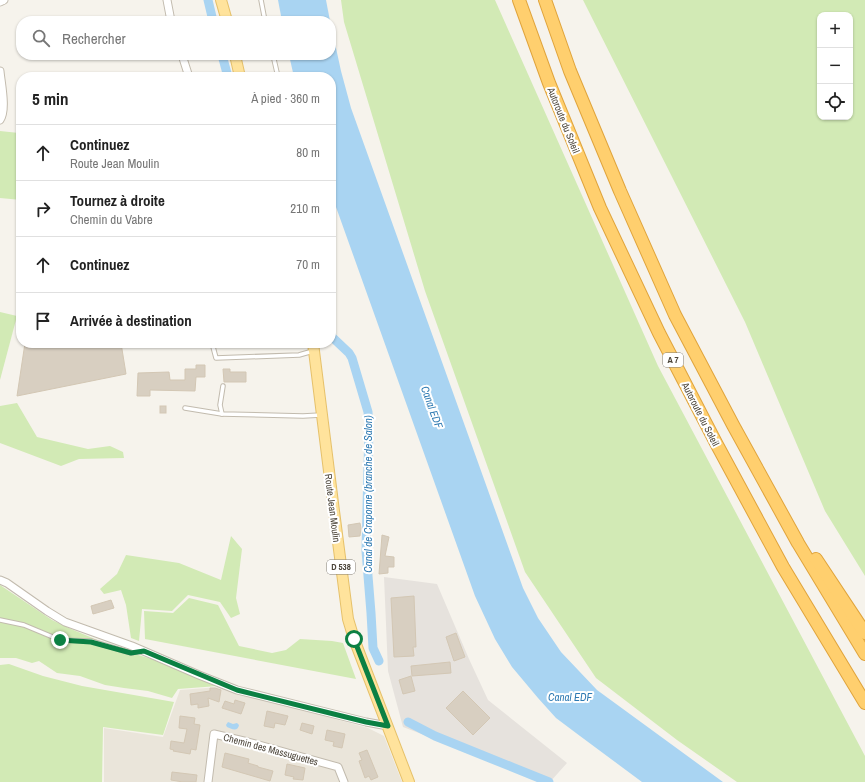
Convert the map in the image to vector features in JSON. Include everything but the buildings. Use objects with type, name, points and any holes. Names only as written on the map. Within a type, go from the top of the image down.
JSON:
[{"type":"highway","name":"Autoroute du Soleil","points":[[519,0],[549,82],[600,208],[659,333],[783,567],[865,703]]},
{"type":"highway","name":"A 7","points":[[545,0],[570,71],[620,191],[675,315],[798,544],[865,654]]},
{"type":"highway","points":[[798,544],[814,555],[865,633]]},
{"type":"main road","points":[[221,0],[225,16]]},
{"type":"main road","points":[[236,60],[239,72]]},
{"type":"main road","name":"Route Jean Moulin","points":[[313,348],[348,619],[354,639],[410,782]]},
{"type":"street","points":[[0,2],[4,0]]},
{"type":"street","points":[[168,0],[170,16]]},
{"type":"street","points":[[184,60],[187,72]]},
{"type":"street","points":[[0,71],[4,107],[0,120]]},
{"type":"street","points":[[0,580],[7,583],[65,622],[144,651],[237,690],[388,726]]},
{"type":"street","name":"Chemin des Massuguettes","points":[[208,782],[214,734],[338,767],[344,782]]},
{"type":"lane","points":[[260,0],[265,16]]},
{"type":"lane","points":[[274,60],[277,72]]},
{"type":"lane","points":[[213,348],[216,358],[299,355],[311,348]]},
{"type":"lane","points":[[222,414],[220,405],[223,386]]},
{"type":"lane","points":[[185,408],[222,414],[322,415]]},
{"type":"lane","points":[[0,620],[24,625],[60,640],[91,642],[131,653],[144,651]]},
{"type":"shaded area","points":[[384,577],[437,584],[488,700],[567,763],[550,782],[403,727],[388,671]]},
{"type":"shaded area","points":[[219,687],[368,728],[384,736],[402,782],[104,782],[104,728],[163,737],[180,690]]},
{"type":"green space","points":[[341,0],[495,0],[658,366],[865,756],[865,782],[737,782],[677,740],[596,678],[525,572],[425,291],[344,22]]},
{"type":"green space","points":[[583,0],[865,0],[865,576],[825,511],[745,322]]},
{"type":"green space","points":[[0,131],[16,133],[16,200],[0,198]]},
{"type":"green space","points":[[0,312],[16,316],[16,320],[0,380]]},
{"type":"green space","points":[[17,403],[37,437],[88,449],[110,446],[123,452],[124,458],[79,459],[61,466],[0,443],[0,406]]},
{"type":"green space","points":[[231,536],[242,549],[236,598],[240,614],[231,618],[220,602],[188,595],[172,611],[142,609],[139,641],[131,638],[126,605],[121,590],[104,594],[100,589],[117,574],[126,555],[179,563],[221,580]]},
{"type":"green space","points":[[0,585],[52,620],[71,629],[119,649],[161,662],[218,686],[178,689],[172,698],[148,691],[105,685],[80,676],[57,673],[39,661],[32,663],[16,658],[0,658]]},
{"type":"green space","points":[[189,598],[218,605],[239,646],[272,653],[286,650],[300,639],[343,643],[356,679],[145,639],[144,611],[173,613]]},
{"type":"green space","points":[[9,664],[43,676],[82,686],[174,702],[163,735],[103,727],[102,782],[0,782],[0,665]]},
{"type":"water","points":[[278,0],[326,0],[329,16],[281,16]]},
{"type":"water","name":"Canal EDF","points":[[336,48],[351,108],[523,588],[538,618],[561,652],[597,690],[723,782],[642,782],[556,718],[512,667],[495,639],[475,596],[336,207],[336,72],[293,72],[290,60],[336,60]]},
{"type":"water","points":[[228,722],[233,724],[237,723],[239,725],[237,729],[230,729],[227,727],[226,725]]},
{"type":"waterway","name":"Canal de Craponne (branche de Salon)","points":[[208,0],[212,16]]},
{"type":"waterway","name":"Canal de Craponne (branche de Salon)","points":[[223,60],[227,72]]},
{"type":"waterway","name":"Canal de Craponne (branche de Salon)","points":[[336,341],[352,358],[368,412],[369,426],[366,551],[373,648],[379,661]]},
{"type":"waterway","name":"Canal de Craponne (branche de Salon)","points":[[408,722],[435,736],[549,782]]},
{"type":"route","points":[[60,640],[98,643],[131,653],[144,651],[237,690],[366,722],[388,726],[354,639]]}]
